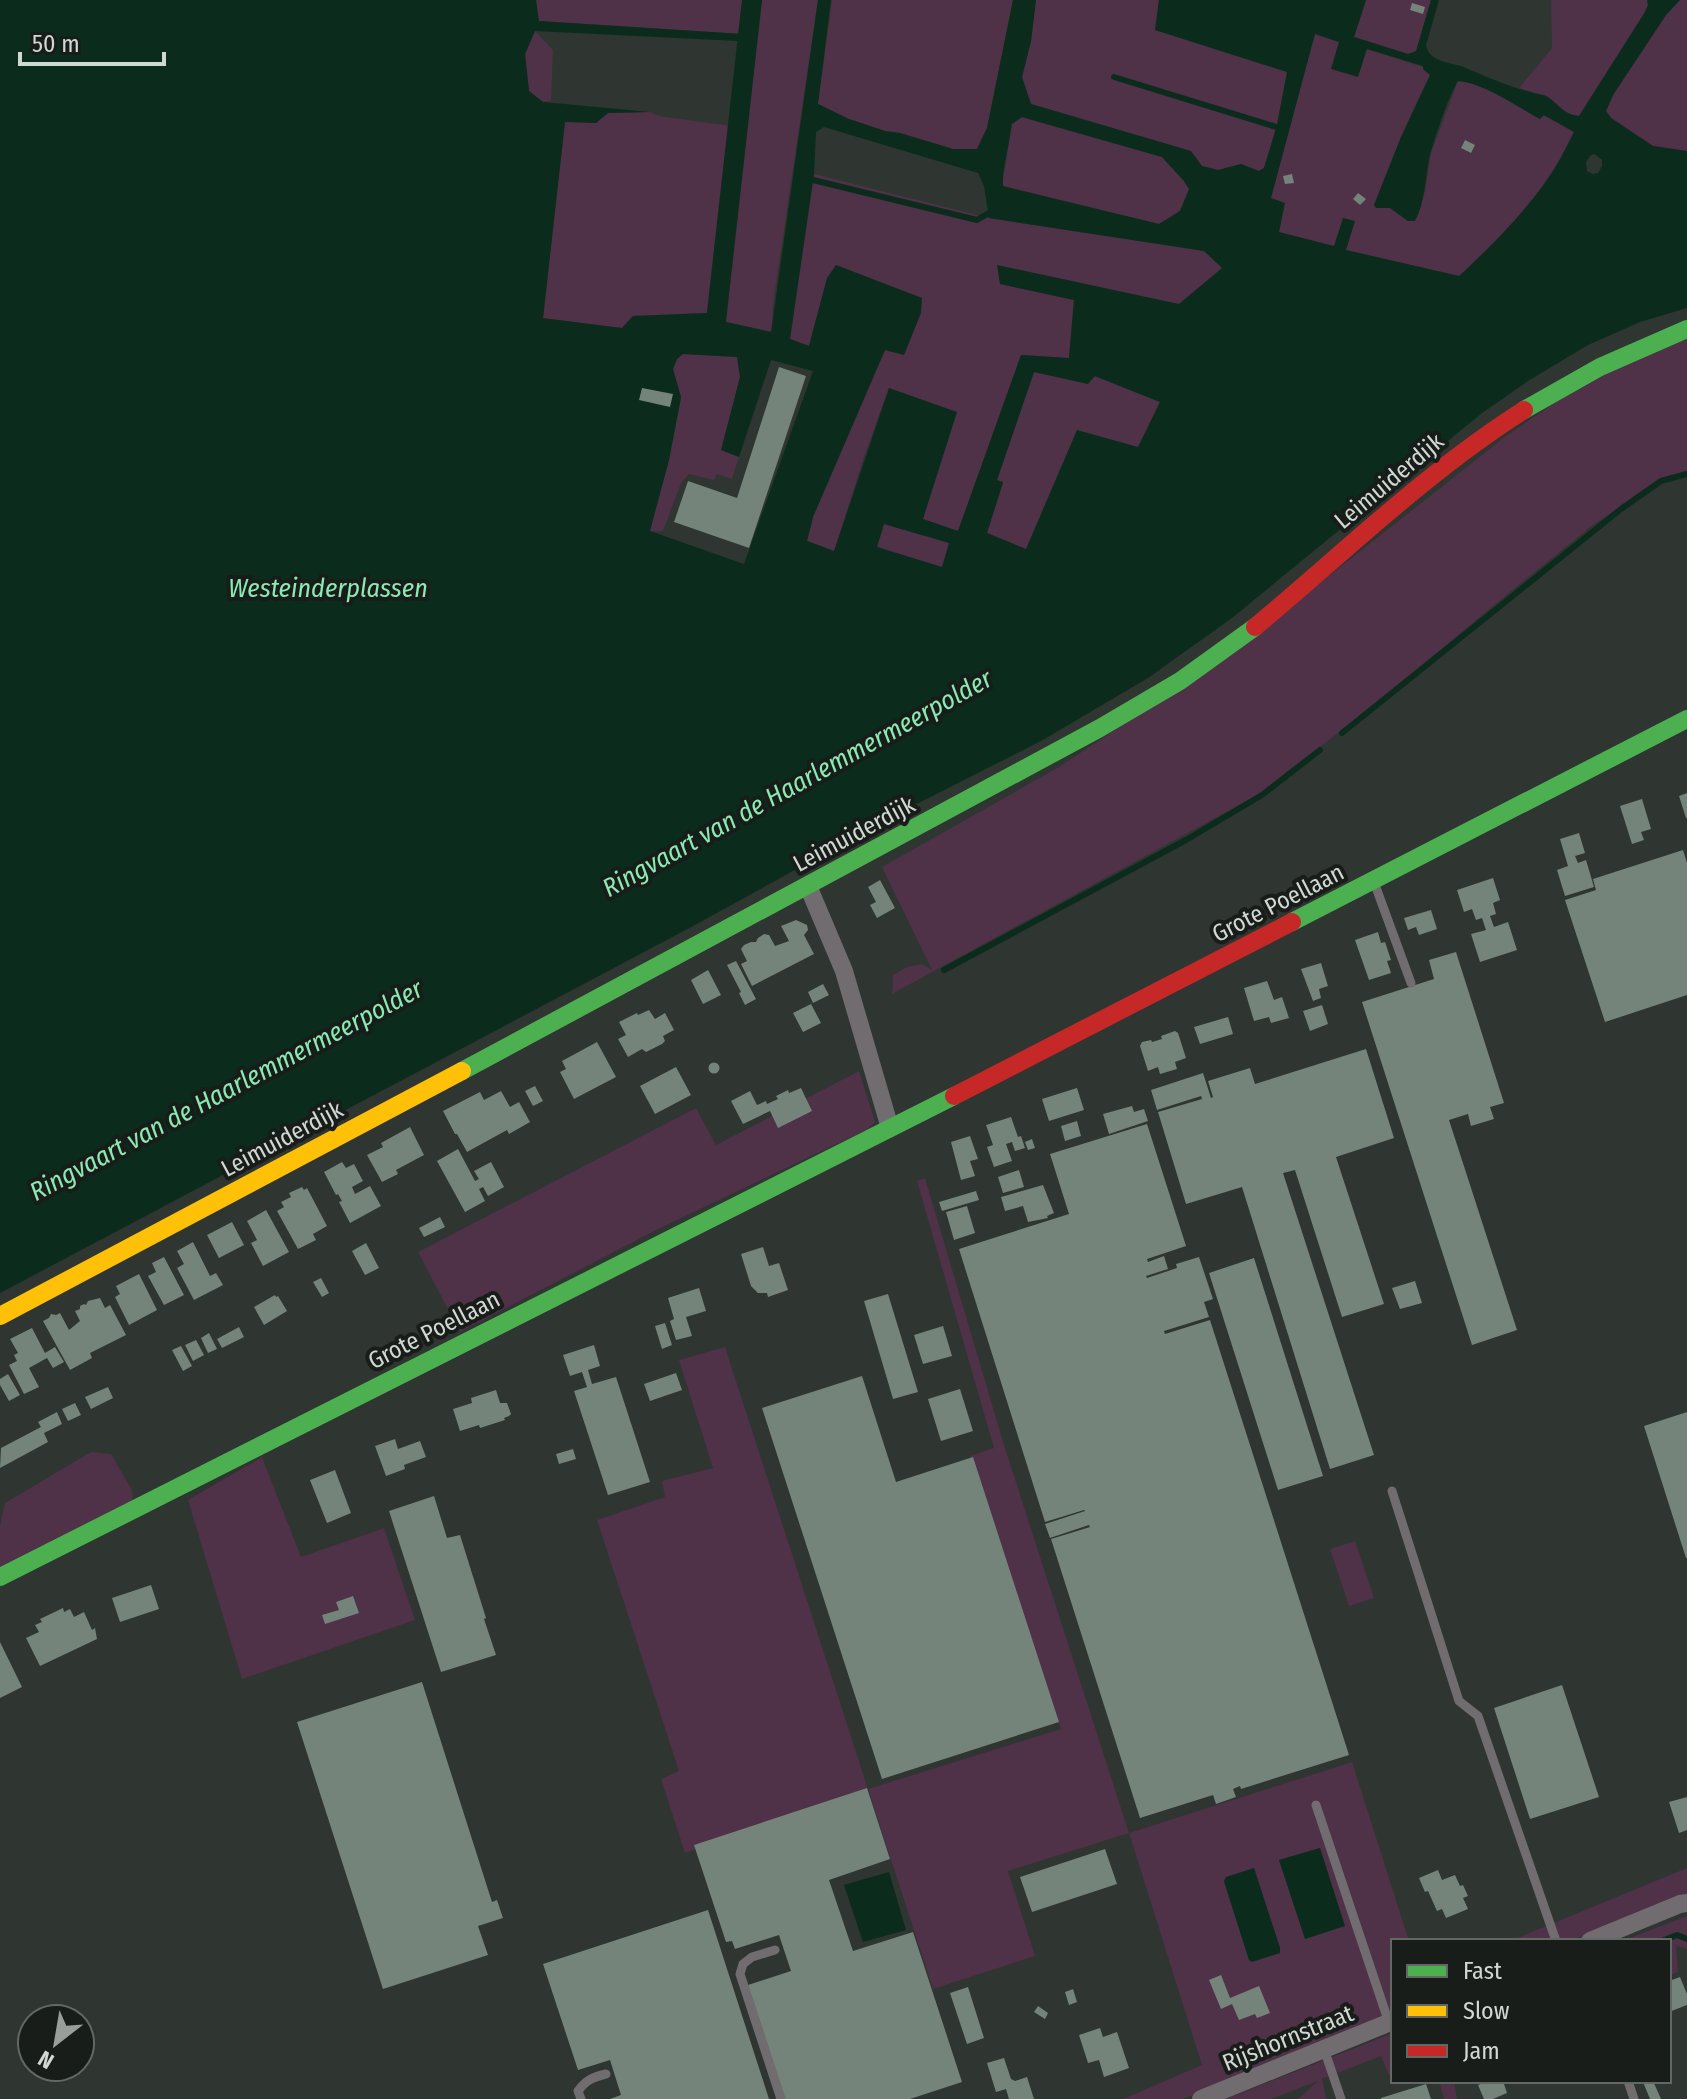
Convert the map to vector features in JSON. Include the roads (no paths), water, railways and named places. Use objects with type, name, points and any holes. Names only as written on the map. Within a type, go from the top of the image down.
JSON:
[{"type":"street","name":"Leimuiderdijk","points":[[0,1316],[808,886],[1155,696],[1262,622],[1295,585],[1504,421],[1605,362],[1687,329]]},
{"type":"street","name":"Grote Poellaan","points":[[0,1577],[890,1128],[1687,719]]},
{"type":"street","points":[[808,886],[844,971],[890,1128]]},
{"type":"street","points":[[1595,1939],[1687,1903]]},
{"type":"street","name":"Rijshornstraat","points":[[1201,2099],[1391,2022]]},
{"type":"lane","points":[[1374,881],[1411,983]]},
{"type":"lane","points":[[1392,1491],[1459,1701],[1478,1716],[1555,1939]]},
{"type":"lane","points":[[1316,1805],[1391,2022]]},
{"type":"lane","points":[[775,1950],[752,1957],[743,1964],[740,1974],[781,2099]]},
{"type":"lane","points":[[1324,2049],[1341,2099]]},
{"type":"lane","points":[[581,2099],[578,2091],[585,2082],[606,2074]]},
{"type":"water","points":[[0,0],[536,0],[539,21],[743,34],[737,41],[535,31],[525,54],[529,91],[543,102],[650,112],[608,113],[596,123],[565,122],[543,318],[622,328],[633,316],[707,313],[723,304],[722,321],[771,332],[818,0],[831,0],[818,104],[849,119],[953,149],[977,149],[987,128],[1013,0],[1036,0],[1031,41],[1022,77],[1031,104],[1191,151],[1202,166],[1218,170],[1241,164],[1259,171],[1264,168],[1277,125],[1287,72],[1155,30],[1159,0],[1366,0],[1354,37],[1408,54],[1416,51],[1431,0],[1439,0],[1426,45],[1432,56],[1546,96],[1566,112],[1579,116],[1645,12],[1647,0],[1680,0],[1666,15],[1613,95],[1606,111],[1611,118],[1653,146],[1687,151],[1687,308],[1640,322],[1588,345],[1528,381],[1482,413],[1232,618],[1148,678],[1041,741],[893,816],[695,925],[0,1293]],"holes":[[[1315,34],[1339,42],[1331,69],[1358,77],[1367,49],[1423,66],[1430,75],[1374,205],[1376,208],[1390,208],[1408,221],[1415,221],[1418,214],[1431,151],[1458,81],[1490,91],[1540,119],[1544,115],[1574,132],[1559,162],[1536,195],[1459,276],[1346,250],[1355,221],[1343,218],[1334,246],[1279,232],[1285,203],[1271,198]],[[1022,117],[1162,157],[1189,189],[1180,211],[1159,224],[1003,186],[1012,124]],[[824,127],[978,173],[984,186],[989,218],[1204,251],[1222,268],[1179,304],[997,265],[1000,284],[1074,300],[1069,358],[1021,355],[958,531],[923,519],[957,412],[889,388],[834,551],[807,541],[813,517],[885,350],[904,355],[921,313],[922,298],[836,265],[827,278],[809,346],[790,339],[814,174],[816,132]],[[1595,154],[1602,160],[1602,166],[1598,173],[1593,174],[1587,171],[1586,162]],[[683,354],[737,357],[740,377],[721,450],[739,457],[771,360],[813,371],[744,564],[650,531],[669,460],[681,397],[673,369]],[[1034,372],[1088,384],[1095,376],[1160,402],[1138,447],[1077,430],[1026,549],[987,533],[1003,482],[997,480]],[[884,524],[949,543],[942,567],[877,547]]]},
{"type":"water","points":[[1320,1848],[1345,1926],[1305,1939],[1279,1860]]},
{"type":"water","points":[[1254,1868],[1280,1953],[1252,1962],[1224,1881],[1226,1877]]},
{"type":"water","points":[[889,1872],[906,1930],[863,1942],[844,1885]]},
{"type":"waterway","points":[[715,330],[752,0]]},
{"type":"waterway","points":[[1114,77],[1283,129]]},
{"type":"waterway","points":[[809,179],[977,220],[994,210]]},
{"type":"waterway","points":[[1342,733],[1621,509],[1661,481],[1687,474]]},
{"type":"waterway","points":[[944,970],[1186,840],[1262,795],[1320,750]]},
{"type":"waterway","points":[[1667,1939],[1677,1935],[1687,1939]]},
{"type":"water label","name":"Westeinderplassen","points":[[328,588]]},
{"type":"water label","name":"Ringvaart van de Haarlemmermeerpolder","points":[[797,783]]},
{"type":"water label","name":"Ringvaart van de Haarlemmermeerpolder","points":[[226,1090]]}]
